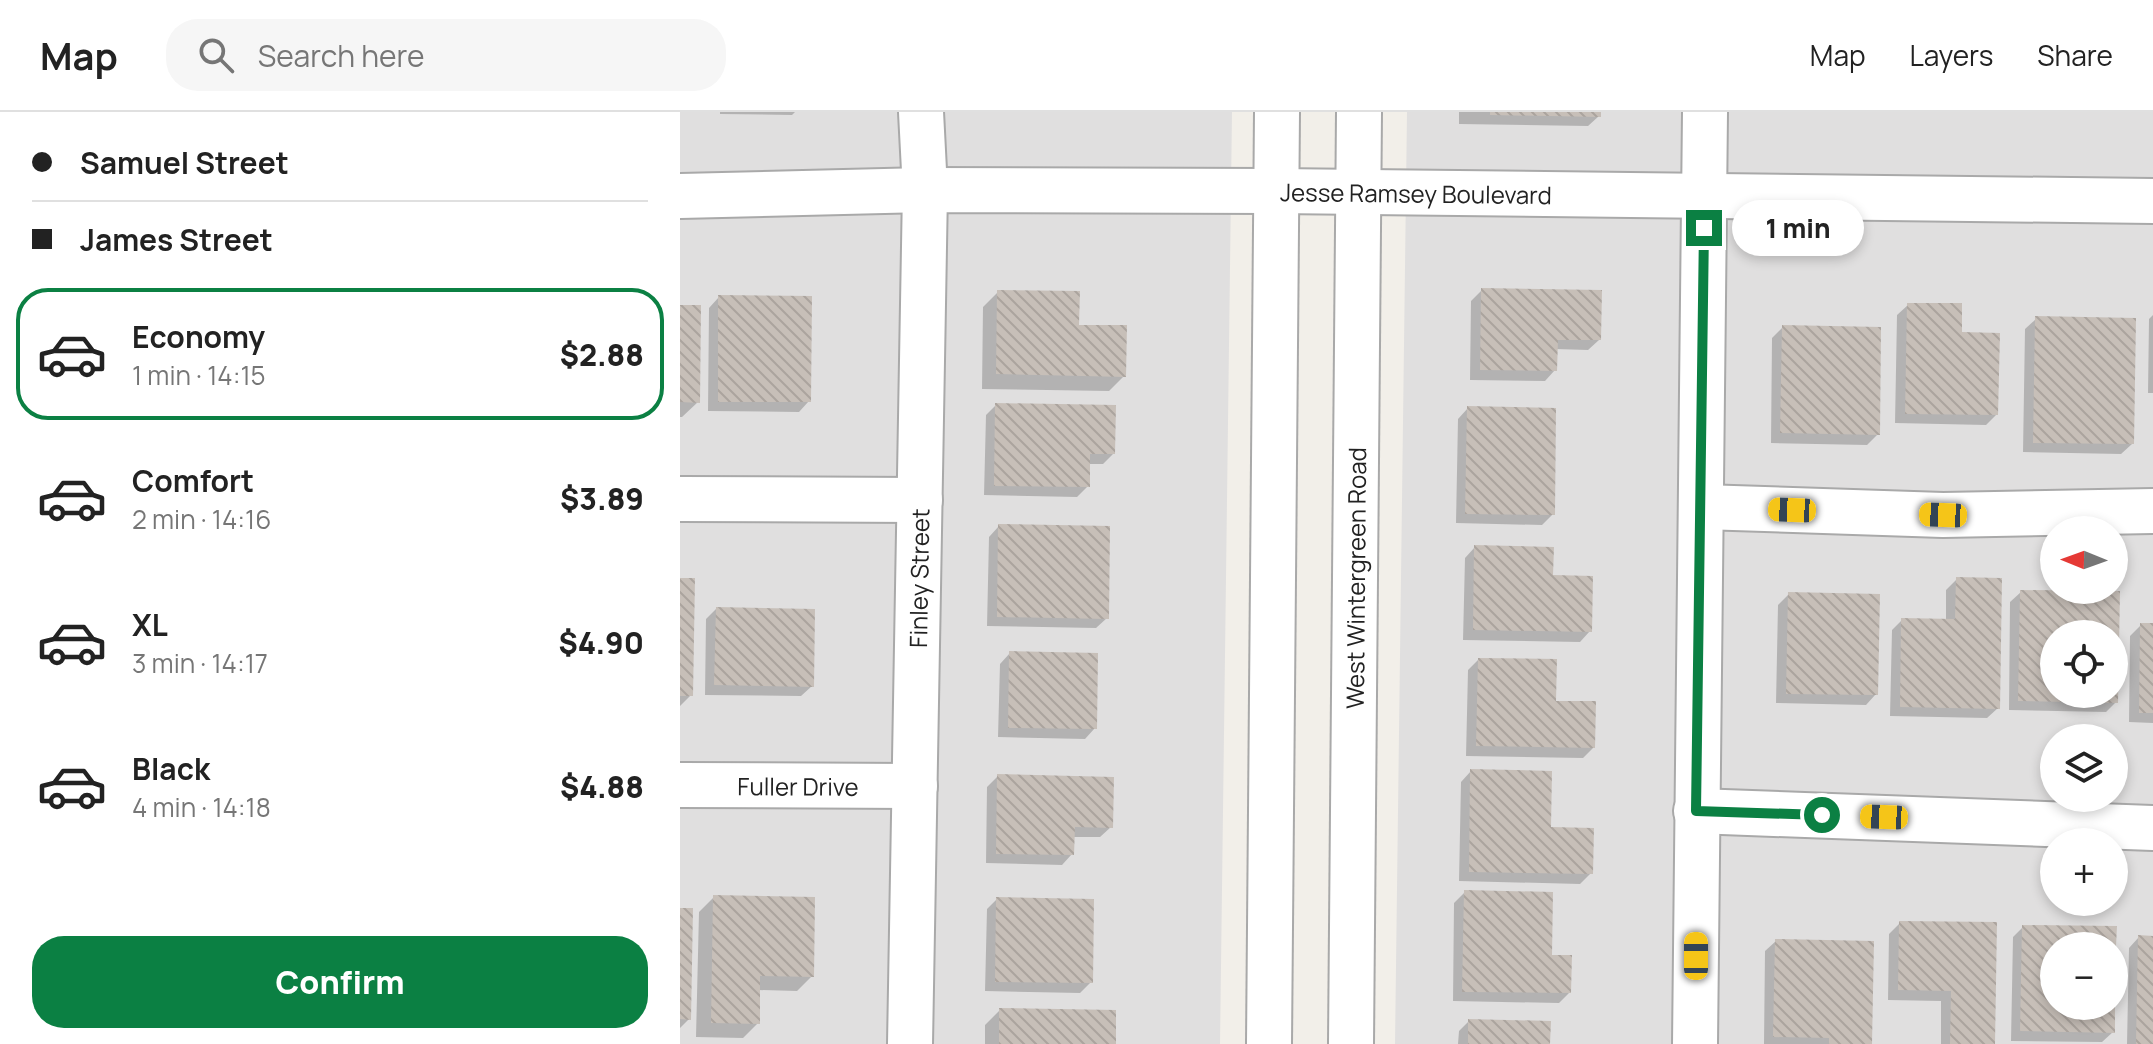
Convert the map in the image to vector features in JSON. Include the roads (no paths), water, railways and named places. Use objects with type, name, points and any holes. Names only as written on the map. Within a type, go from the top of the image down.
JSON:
[{"type":"street","name":"Finley Street","points":[[910,1044],[925,190],[921,112]]},
{"type":"street","points":[[1269,1044],[1277,112]]},
{"type":"street","name":"West Wintergreen Road","points":[[1351,1044],[1359,112]]},
{"type":"street","points":[[1695,1044],[1705,112]]},
{"type":"street","name":"Jesse Ramsey Boulevard","points":[[680,196],[925,190],[1276,191],[2153,201]]},
{"type":"street","points":[[680,499],[920,500]]},
{"type":"street","points":[[1702,507],[1943,515],[2153,511]]},
{"type":"street","name":"Fuller Drive","points":[[680,785],[915,786]]},
{"type":"street","points":[[1696,811],[2153,828]]}]
